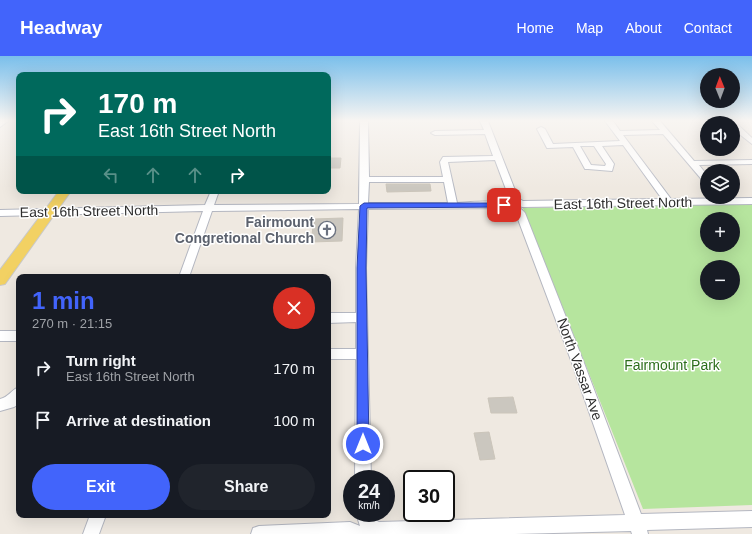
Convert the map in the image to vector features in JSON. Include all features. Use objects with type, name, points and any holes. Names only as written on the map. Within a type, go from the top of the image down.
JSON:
[{"type":"main road","points":[[0,280],[63,194]]},
{"type":"street","points":[[363,470],[361,268],[365,180],[364,143]]},
{"type":"street","name":"North Vassar Ave","points":[[492,143],[573,349],[638,529]]},
{"type":"street","points":[[549,143],[550,146],[617,143]]},
{"type":"street","points":[[626,143],[669,202]]},
{"type":"street","points":[[675,143],[700,172]]},
{"type":"street","points":[[575,145],[588,167],[608,169],[610,164],[597,144]]},
{"type":"street","points":[[452,205],[444,162],[446,160],[498,158]]},
{"type":"street","points":[[692,163],[752,162]]},
{"type":"street","points":[[365,180],[447,179]]},
{"type":"street","points":[[185,274],[214,194]]},
{"type":"street","name":"East 16th Street North","points":[[0,213],[209,208],[752,201]]},
{"type":"street","points":[[331,318],[362,317]]},
{"type":"street","points":[[0,336],[16,336]]},
{"type":"street","points":[[331,354],[362,354]]},
{"type":"street","points":[[0,405],[16,399]]},
{"type":"street","points":[[91,534],[97,518]]},
{"type":"street","points":[[260,534],[350,530],[363,524],[371,529],[379,530],[638,529],[752,519]]},
{"type":"green space","name":"Fairmount Park","points":[[752,204],[752,505],[643,509],[523,208]]},
{"type":"building","points":[[331,158],[341,158],[340,168],[331,168]]},
{"type":"building","points":[[386,184],[430,184],[431,191],[387,192]]},
{"type":"building","name":"Fairmount Congretional Church","points":[[343,218],[342,241],[311,242],[314,219]]},
{"type":"building","points":[[513,397],[517,413],[491,413],[488,398]]},
{"type":"building","points":[[489,432],[495,459],[480,460],[474,433]]},
{"type":"place","name":"Fairmount Congretional Church","points":[[327,230]]},
{"type":"route","points":[[363,444],[361,268],[364,206],[504,205]]}]
